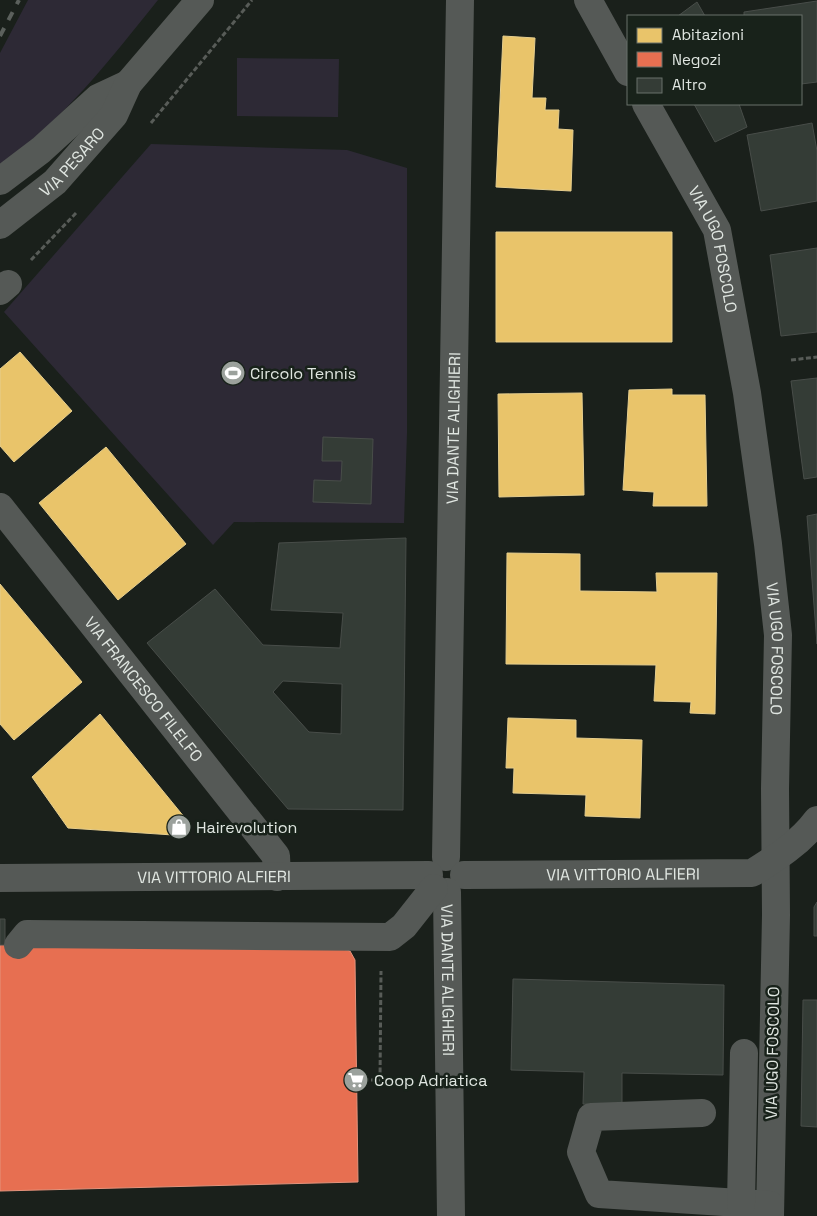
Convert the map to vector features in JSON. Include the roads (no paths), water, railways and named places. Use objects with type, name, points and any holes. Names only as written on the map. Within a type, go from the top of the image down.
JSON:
[{"type":"street","name":"VIA PESARO","points":[[0,224],[56,182],[114,115],[128,84],[200,0]]},
{"type":"street","name":"VIA DANTE ALIGHIERI","points":[[451,1216],[444,877],[460,0]]},
{"type":"street","points":[[588,0],[627,70]]},
{"type":"street","name":"VIA PESARO","points":[[0,181],[42,150],[98,98],[128,84]]},
{"type":"street","name":"VIA UGO FOSCOLO","points":[[647,105],[716,230],[747,393],[768,544],[778,635],[775,789],[777,858],[770,1210]]},
{"type":"street","name":"VIA FRANCESCO FILELFO","points":[[0,507],[276,856],[276,877]]},
{"type":"street","name":"VIA VITTORIO ALFIERI","points":[[0,878],[444,877],[752,873],[777,858],[807,833],[817,820]]},
{"type":"street","points":[[18,945],[27,934],[390,937],[404,926],[444,877]]},
{"type":"street","points":[[741,1204],[744,1053]]},
{"type":"street","points":[[702,1113],[590,1117],[581,1152],[599,1194],[741,1204],[770,1210]]},
{"type":"railway","points":[[0,36],[19,0]]},
{"type":"place","name":"Circolo Tennis","points":[[233,373]]},
{"type":"place","name":"Hairevolution","points":[[179,827]]},
{"type":"place","name":"Coop Adriatica","points":[[356,1080]]}]
